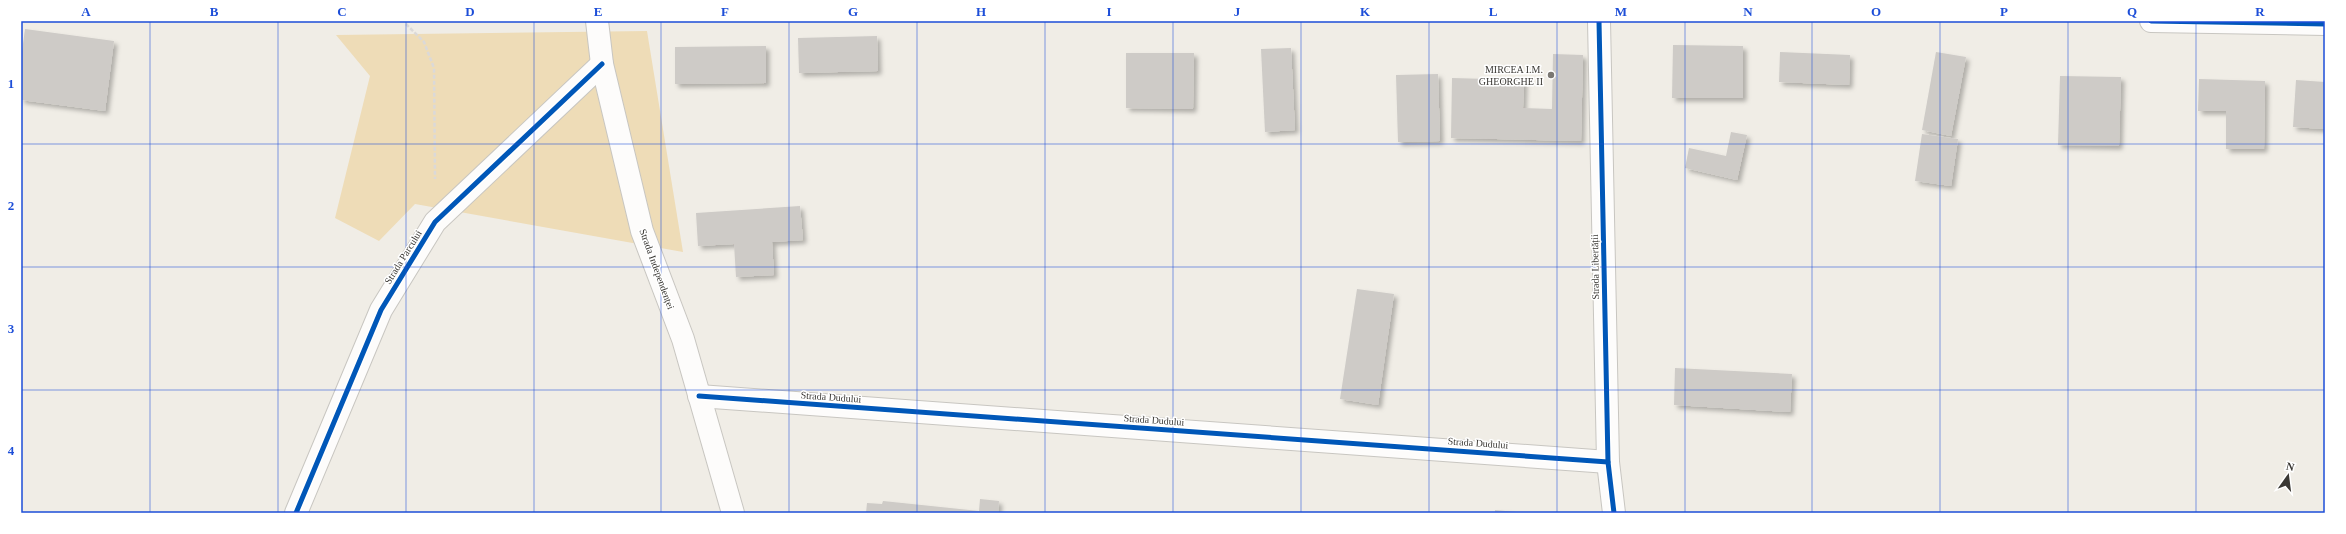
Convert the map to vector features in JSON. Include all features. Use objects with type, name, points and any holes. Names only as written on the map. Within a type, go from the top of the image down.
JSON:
[{"type":"street","name":"Strada Independenței","points":[[597,21],[602,64],[642,230],[683,339],[733,513]]},
{"type":"street","name":"Strada Libertății","points":[[1599,21],[1608,462],[1614,513]]},
{"type":"street","points":[[2151,21],[2325,24]]},
{"type":"street","name":"Strada Parcului","points":[[296,513],[381,310],[435,222],[602,64]]},
{"type":"street","name":"Strada Dudului","points":[[700,396],[1608,462]]},
{"type":"path","points":[[406,24],[424,42],[434,68],[435,222]]},
{"type":"shaded area","points":[[647,31],[683,252],[415,204],[379,241],[335,218],[370,76],[336,35]]},
{"type":"building","points":[[25,29],[114,41],[105,111],[21,100],[21,59]]},
{"type":"building","points":[[877,36],[878,71],[799,73],[798,38]]},
{"type":"building","points":[[1673,45],[1743,46],[1743,98],[1672,98]]},
{"type":"building","points":[[766,46],[766,83],[675,84],[675,47]]},
{"type":"building","points":[[1291,48],[1295,130],[1265,132],[1261,49]]},
{"type":"building","points":[[1780,52],[1850,55],[1849,85],[1779,82]]},
{"type":"building","points":[[1936,52],[1966,57],[1951,136],[1922,130]]},
{"type":"building","points":[[1126,53],[1194,53],[1193,109],[1126,108]]},
{"type":"building","points":[[1553,54],[1583,55],[1581,141],[1451,138],[1452,78],[1524,80],[1523,108],[1552,109]]},
{"type":"building","points":[[1438,74],[1440,141],[1398,142],[1396,75]]},
{"type":"building","points":[[2060,76],[2121,77],[2119,146],[2058,145]]},
{"type":"building","points":[[2199,79],[2265,81],[2264,149],[2226,149],[2226,111],[2198,111]]},
{"type":"building","points":[[2296,80],[2325,82],[2325,129],[2293,127]]},
{"type":"building","points":[[1731,132],[1747,135],[1737,180],[1685,168],[1689,148],[1726,156]]},
{"type":"building","points":[[1922,134],[1958,139],[1951,186],[1915,181]]},
{"type":"building","points":[[800,206],[803,240],[772,242],[774,275],[736,277],[734,244],[698,246],[696,213]]},
{"type":"building","points":[[1357,289],[1394,294],[1378,405],[1340,399]]},
{"type":"building","points":[[1675,368],[1792,374],[1790,412],[1674,405]]},
{"type":"building","points":[[980,499],[999,501],[998,513],[866,513],[867,503],[882,504],[883,501],[979,511]]},
{"type":"building","points":[[1495,510],[1517,512],[1517,513],[1495,513]]},
{"type":"cycle path","points":[[1599,21],[1608,462],[1614,513]]},
{"type":"cycle path","points":[[2151,21],[2325,24]]},
{"type":"cycle path","points":[[296,513],[381,310],[435,222],[602,64]]},
{"type":"cycle path","points":[[699,396],[1608,462]]},
{"type":"place","name":"MIRCEA I.M. GHEORGHE II","points":[[1551,75]]}]
